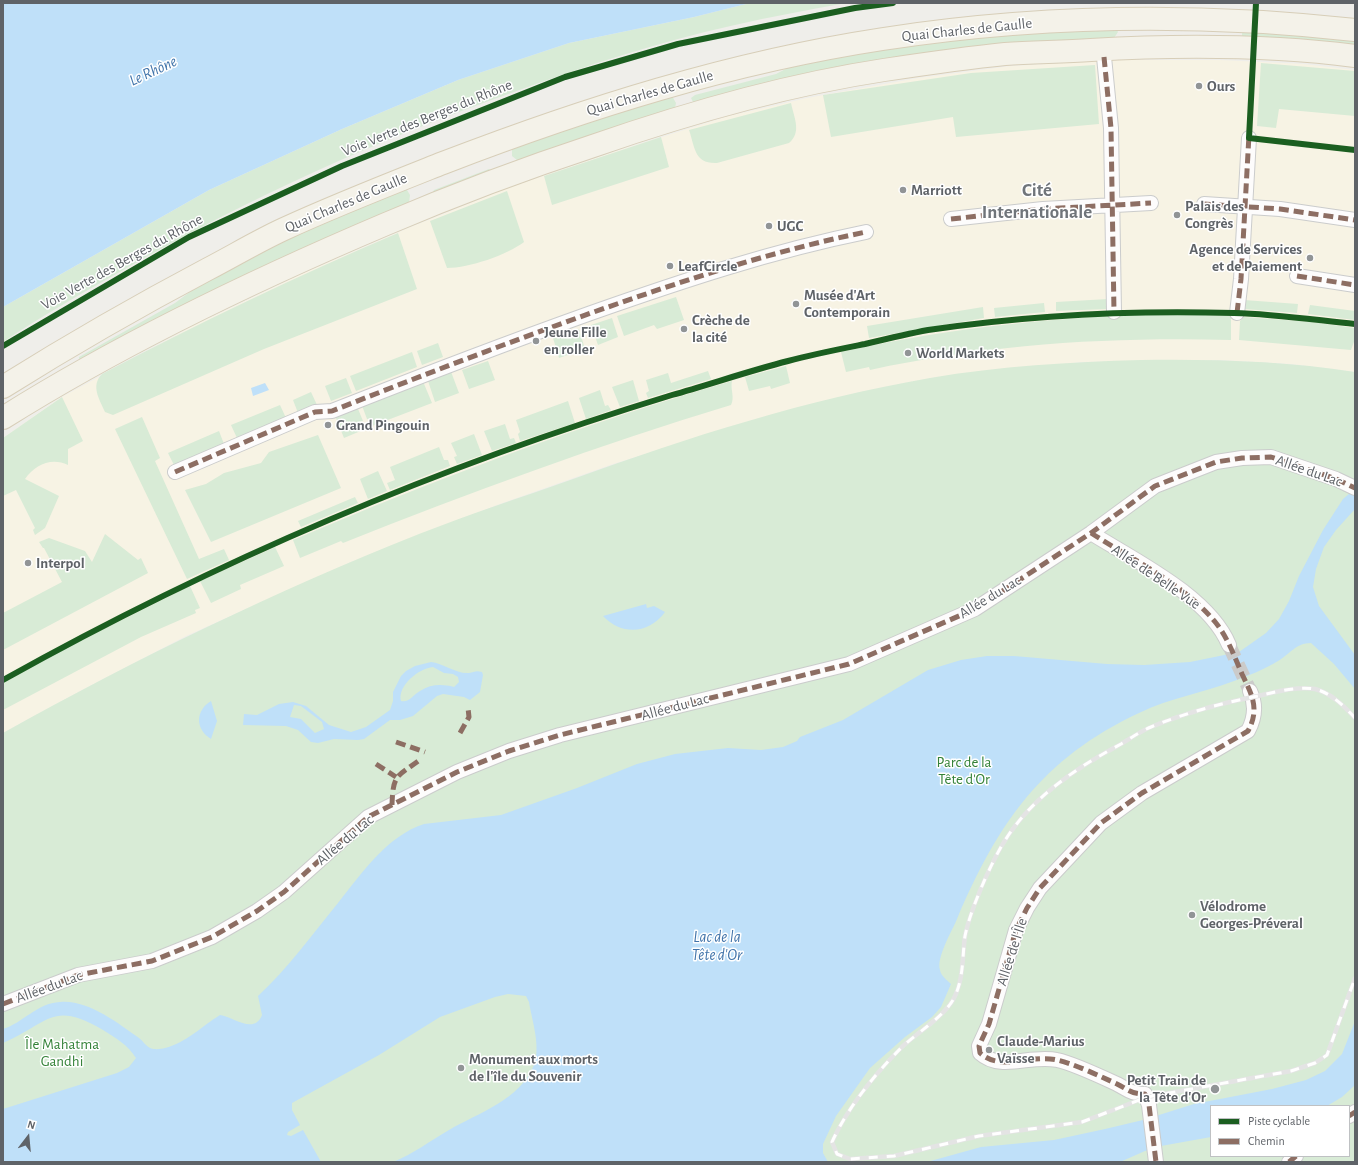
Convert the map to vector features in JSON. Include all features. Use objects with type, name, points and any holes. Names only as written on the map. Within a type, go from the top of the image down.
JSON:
[{"type":"main road","name":"Quai Charles de Gaulle","points":[[3,387],[106,325],[283,230],[404,178],[522,133],[666,86],[800,54],[883,39],[986,26],[1115,18],[1236,20],[1355,30]]},
{"type":"main road","name":"Quai Charles de Gaulle","points":[[3,418],[78,373],[212,302],[316,253],[418,210],[534,166],[683,116],[795,88],[883,70],[1006,54],[1129,47],[1209,46],[1330,53],[1355,56]]},
{"type":"street","points":[[1104,56],[1111,128],[1114,306]]},
{"type":"street","points":[[1237,313],[1241,278],[1249,138]]},
{"type":"street","points":[[951,219],[1023,210],[1151,203]]},
{"type":"street","points":[[1204,204],[1307,212],[1355,220]]},
{"type":"street","points":[[175,472],[315,412],[332,411],[460,360],[685,280],[773,254],[866,232]]},
{"type":"street","points":[[1297,276],[1355,285]]},
{"type":"street","name":"Allée du Lac","points":[[3,1004],[78,975],[152,961],[212,937],[257,911],[284,892],[368,818],[457,772],[509,751],[560,735],[849,664],[975,609],[1091,533],[1155,486],[1216,462],[1242,458],[1271,457],[1354,487]]},
{"type":"street","name":"Allée de Belle Vue","points":[[1091,533],[1164,579],[1192,599],[1217,624],[1229,646]]},
{"type":"street","name":"Allée de l'Île","points":[[1156,1159],[1149,1105],[1145,1094],[1134,1094],[1118,1084],[1057,1060],[1039,1059],[1001,1062],[987,1060],[980,1053],[980,1046],[989,1024],[1016,930],[1027,908],[1040,888],[1101,822],[1142,793],[1248,731],[1253,721],[1254,701],[1250,691]]},
{"type":"shaded area","points":[[1119,60],[1220,60],[1304,64],[1355,70],[1355,372],[1291,364],[1221,360],[1082,362],[932,378],[856,393],[772,415],[613,464],[497,505],[351,562],[186,636],[3,733],[3,438],[60,398],[193,326],[304,273],[406,229],[505,189],[620,150],[729,116],[807,98],[918,78],[1011,66]]},
{"type":"green space","points":[[750,3],[847,3],[734,25],[650,47],[555,77],[464,110],[364,150],[267,194],[219,218],[94,286],[3,342],[3,307],[209,190],[342,129],[458,80],[569,43],[694,17]]},
{"type":"green space","points":[[1116,28],[1118,32],[1114,38],[1035,42],[696,103],[693,102],[691,98],[695,95],[776,74],[795,64],[958,36]]},
{"type":"green space","points":[[1242,31],[1355,39],[1355,48],[1242,38]]},
{"type":"green space","points":[[1261,63],[1355,71],[1355,116],[1279,109],[1276,128],[1257,126]]},
{"type":"green space","points":[[1095,65],[1099,124],[956,137],[953,117],[831,137],[823,95],[971,73]]},
{"type":"green space","points":[[672,96],[676,103],[675,108],[524,160],[517,160],[512,156],[512,148],[514,145]]},
{"type":"green space","points":[[791,103],[796,129],[793,139],[789,143],[717,163],[709,163],[704,161],[694,148],[689,130]]},
{"type":"green space","points":[[661,137],[669,167],[552,205],[544,176]]},
{"type":"green space","points":[[489,169],[491,171],[435,193],[433,192],[434,190]]},
{"type":"green space","points":[[403,189],[407,190],[410,195],[409,203],[79,361],[79,357],[175,303],[206,280],[295,236]]},
{"type":"green space","points":[[507,191],[524,242],[508,252],[487,260],[466,266],[447,268],[430,221]]},
{"type":"green space","points":[[398,233],[417,289],[264,349],[113,415],[105,412],[96,388],[98,379],[102,374],[248,300]]},
{"type":"green space","points":[[676,297],[684,320],[657,329],[654,325],[624,336],[617,316]]},
{"type":"green space","points":[[1108,299],[1108,309],[1056,311],[1056,302]]},
{"type":"green space","points":[[1244,300],[1298,304],[1297,313],[1244,309]]},
{"type":"green space","points":[[1044,303],[1045,312],[995,317],[994,308]]},
{"type":"green space","points":[[1310,305],[1355,311],[1355,320],[1308,314]]},
{"type":"green space","points":[[983,307],[984,318],[869,338],[867,326]]},
{"type":"green space","points":[[1176,314],[1231,316],[1231,340],[1139,340],[1050,344],[960,354],[870,370],[869,367],[846,372],[841,352],[924,336],[1008,324],[1092,317]]},
{"type":"green space","points":[[1244,317],[1312,322],[1355,328],[1355,339],[1351,350],[1239,340],[1240,321]]},
{"type":"green space","points":[[612,318],[618,337],[598,345],[591,325]]},
{"type":"green space","points":[[579,329],[585,349],[559,358],[553,338]]},
{"type":"green space","points":[[438,343],[443,357],[422,365],[417,351]]},
{"type":"green space","points":[[412,352],[417,367],[356,391],[350,376]]},
{"type":"green space","name":"Parc de la Tête d'Or","points":[[1141,360],[1195,360],[1302,365],[1355,372],[1355,1162],[3,1162],[3,733],[104,678],[156,652],[260,602],[366,556],[438,527],[661,448],[794,408],[884,387],[983,370],[1061,363]]},
{"type":"green space","points":[[488,361],[495,380],[469,389],[462,370]]},
{"type":"green space","points":[[786,366],[790,383],[771,389],[770,386],[749,391],[745,377]]},
{"type":"green space","points":[[450,369],[459,393],[435,402],[427,378]]},
{"type":"green space","points":[[708,371],[711,379],[648,398],[646,393],[649,391],[646,380],[668,373],[671,383]]},
{"type":"green space","points":[[346,378],[352,393],[331,401],[325,386]]},
{"type":"green space","points":[[422,379],[432,403],[372,426],[369,419],[367,419],[361,403]]},
{"type":"green space","points":[[633,380],[639,401],[620,407],[612,387]]},
{"type":"green space","points":[[732,381],[733,399],[731,405],[633,436],[536,470],[343,543],[341,541],[300,558],[293,540],[401,495],[565,434],[620,415]]},
{"type":"green space","points":[[600,390],[605,406],[608,405],[611,410],[586,419],[579,398]]},
{"type":"green space","points":[[311,392],[317,405],[298,413],[293,400]]},
{"type":"green space","points":[[62,397],[83,441],[68,449],[68,465],[50,462],[39,466],[25,479],[59,496],[45,528],[35,535],[33,530],[35,528],[16,490],[3,496],[3,438]]},
{"type":"green space","points":[[568,401],[575,423],[520,441],[518,434],[520,432],[516,420]]},
{"type":"green space","points":[[356,404],[363,421],[360,422],[363,430],[344,438],[334,413]]},
{"type":"green space","points":[[280,405],[286,418],[237,438],[231,425]]},
{"type":"green space","points":[[142,417],[160,458],[155,461],[199,559],[224,549],[229,560],[187,579],[115,429]]},
{"type":"green space","points":[[505,424],[510,439],[514,438],[516,443],[492,451],[484,431]]},
{"type":"green space","points":[[219,431],[224,444],[175,467],[168,453]]},
{"type":"green space","points":[[474,434],[482,455],[457,464],[454,457],[457,456],[451,443]]},
{"type":"green space","points":[[318,435],[341,488],[211,542],[185,490],[206,484],[224,473],[261,463],[269,452]]},
{"type":"green space","points":[[439,447],[444,460],[448,460],[450,466],[390,490],[387,483],[395,480],[390,467]]},
{"type":"green space","points":[[378,471],[387,491],[368,499],[360,479]]},
{"type":"green space","points":[[355,497],[358,503],[301,527],[298,521]]},
{"type":"green space","points":[[105,534],[138,560],[141,558],[148,573],[3,650],[3,613],[62,582],[44,548],[39,542],[49,538],[85,551],[92,562]]},
{"type":"green space","points":[[275,547],[284,566],[240,585],[241,589],[211,603],[200,581]]},
{"type":"green space","points":[[190,586],[200,608],[195,610],[196,613],[141,637],[3,710],[3,682],[72,645]]},
{"type":"water","name":"Le Rhône","points":[[3,3],[750,3],[694,17],[569,43],[458,80],[342,129],[209,190],[3,307]]},
{"type":"water","points":[[265,383],[269,390],[253,396],[251,388]]},
{"type":"water","name":"Lac de la Tête d'Or","points":[[1355,489],[1355,509],[1336,530],[1324,547],[1316,569],[1313,587],[1319,606],[1355,655],[1355,689],[1334,664],[1311,643],[1306,643],[1297,647],[1273,664],[1251,675],[1162,703],[1139,713],[1105,731],[1075,751],[1049,773],[1027,797],[1007,824],[989,853],[945,944],[939,965],[944,978],[951,984],[941,1007],[932,1017],[905,1037],[870,1068],[836,1116],[823,1144],[823,1153],[828,1162],[393,1162],[497,1104],[519,1088],[528,1077],[534,1065],[537,1050],[529,1002],[526,996],[508,994],[495,997],[440,1017],[379,1055],[292,1103],[292,1110],[300,1125],[288,1132],[287,1135],[291,1136],[303,1130],[321,1162],[3,1162],[3,1109],[117,1073],[129,1067],[136,1058],[133,1053],[113,1036],[86,1021],[72,1017],[61,1016],[51,1018],[3,1043],[3,1029],[37,1009],[52,1003],[60,1002],[81,1004],[112,1019],[139,1038],[150,1048],[154,1049],[173,1046],[194,1034],[220,1015],[243,1023],[254,1024],[262,1015],[258,996],[290,963],[366,868],[398,837],[424,824],[501,815],[577,788],[637,764],[675,754],[728,748],[761,750],[783,747],[797,741],[800,737],[843,720],[928,670],[961,660],[987,656],[1014,656],[1107,664],[1144,665],[1190,662],[1239,652],[1266,633],[1279,619],[1323,530],[1343,499]]},
{"type":"water","points":[[646,604],[647,608],[654,606],[665,612],[651,625],[643,628],[635,630],[618,627],[603,616]]},
{"type":"water","points":[[431,662],[464,673],[477,671],[482,672],[483,675],[480,692],[470,700],[464,697],[443,694],[437,696],[413,716],[400,720],[390,720],[364,739],[358,740],[334,739],[318,743],[311,742],[298,730],[286,726],[243,725],[244,714],[257,715],[279,704],[293,702],[306,706],[329,725],[351,732],[366,727],[390,710],[393,701],[393,692],[401,676],[415,666]],"holes":[[[433,667],[444,673],[453,674],[458,677],[459,682],[454,687],[445,685],[428,687],[420,691],[409,700],[401,701],[402,690],[410,679],[427,668]],[[294,705],[301,706],[322,722],[324,729],[315,733],[301,719],[290,717]]]},
{"type":"water","points":[[211,701],[217,721],[211,739],[202,730],[199,720],[202,710]]},
{"type":"water","points":[[1355,1021],[1355,1085],[1342,1097],[1329,1105],[1210,1105],[1210,1137],[1161,1146],[1120,1162],[927,1162],[981,1147],[1054,1140],[1143,1120],[1194,1104],[1272,1089],[1306,1080],[1325,1071],[1342,1054]]},
{"type":"tunnel","points":[[1229,645],[1250,691]]},
{"type":"railway","points":[[1355,718],[1332,697],[1321,691],[1308,688],[1286,690],[1231,702],[1190,713],[1147,729],[1086,764],[1054,787],[1038,800],[1012,830],[991,867],[975,903],[967,926],[961,977],[953,1000],[943,1013],[902,1047],[882,1068],[854,1104],[838,1129],[832,1142],[837,1154],[850,1159],[894,1156],[979,1136],[1082,1122],[1147,1097],[1291,1071],[1315,1063],[1327,1055],[1355,978]]},
{"type":"marked path","points":[[1104,57],[1111,128],[1114,312]]},
{"type":"marked path","points":[[1237,313],[1241,279],[1249,135]]},
{"type":"marked path","points":[[951,219],[1043,209],[1151,203]]},
{"type":"marked path","points":[[1204,204],[1280,209],[1355,220]]},
{"type":"marked path","points":[[175,472],[315,412],[332,411],[429,373],[625,301],[693,278],[796,248],[866,232]]},
{"type":"marked path","points":[[1297,276],[1355,285]]},
{"type":"marked path","points":[[3,1004],[78,975],[152,961],[212,937],[257,911],[284,892],[368,817],[457,772],[509,751],[560,735],[849,664],[975,609],[1091,533],[1155,486],[1216,462],[1242,458],[1271,457],[1336,479],[1355,488]]},
{"type":"marked path","points":[[1091,533],[1141,563],[1189,596],[1216,623],[1228,642],[1249,689],[1253,702],[1254,716],[1248,731],[1142,793],[1101,823],[1040,888],[1027,908],[1016,930],[989,1024],[979,1046],[980,1053],[988,1059],[1007,1062],[1037,1059],[1057,1060],[1087,1070],[1127,1090],[1145,1094],[1149,1105],[1156,1162]]},
{"type":"marked path","points":[[460,733],[469,717],[468,708]]},
{"type":"marked path","points":[[396,742],[425,752]]},
{"type":"marked path","points":[[392,805],[395,781],[402,773],[421,759]]},
{"type":"marked path","points":[[376,764],[396,777]]},
{"type":"marked path","points":[[1350,1115],[1355,1112]]},
{"type":"marked path","points":[[1289,1162],[1295,1157]]},
{"type":"cycle path","name":"Voie Verte des Berges du Rhône","points":[[3,346],[189,237],[342,166],[565,77],[678,44],[855,8],[893,3]]},
{"type":"cycle path","points":[[1256,3],[1249,138],[1355,150]]},
{"type":"cycle path","points":[[3,680],[83,636],[247,556],[414,485],[585,423],[672,395],[788,361],[928,330],[1042,317],[1119,313],[1196,312],[1279,316],[1355,324]]},
{"type":"place","name":"Ours","points":[[1199,86]]},
{"type":"place","name":"Marriott","points":[[903,190]]},
{"type":"place","name":"Palais des Congrès","points":[[1177,215]]},
{"type":"place","name":"UGC","points":[[769,226]]},
{"type":"place","name":"Agence de Services et de Paiement","points":[[1310,258]]},
{"type":"place","name":"LeafCircle","points":[[670,266]]},
{"type":"place","name":"Musée d'Art Contemporain","points":[[796,304]]},
{"type":"place","name":"Crèche de la cité","points":[[684,329]]},
{"type":"place","name":"Jeune Fille en roller","points":[[536,341]]},
{"type":"place","name":"World Markets","points":[[908,353]]},
{"type":"place","name":"Grand Pingouin","points":[[328,425]]},
{"type":"place","name":"Interpol","points":[[28,563]]},
{"type":"place","name":"Vélodrome Georges-Préveral","points":[[1192,915]]},
{"type":"place","name":"Claude-Marius Vaïsse","points":[[989,1050]]},
{"type":"place","name":"Monument aux morts de l'île du Souvenir","points":[[461,1068]]},
{"type":"place","name":"Petit Train de la Tête d'Or","points":[[1215,1089]]},
{"type":"district","name":"Cité Internationale","points":[[1037,201]]},
{"type":"park label","name":"Île Mahatma Gandhi","points":[[62,1052]]}]
